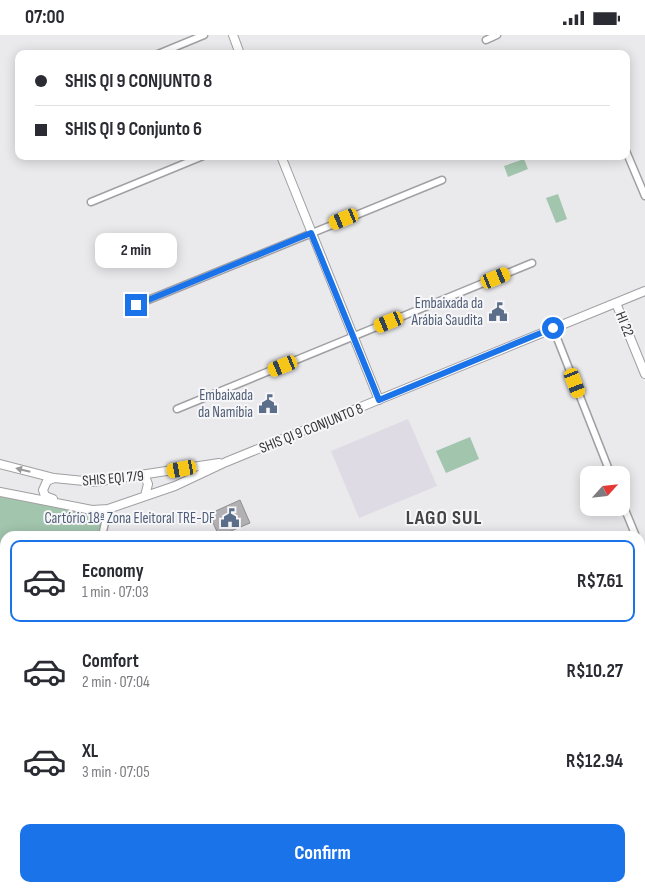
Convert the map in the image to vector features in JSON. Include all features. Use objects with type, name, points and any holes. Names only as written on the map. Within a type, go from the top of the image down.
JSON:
[{"type":"street","points":[[168,50],[204,35]]},
{"type":"street","points":[[233,35],[239,50]]},
{"type":"street","points":[[486,39],[497,35]]},
{"type":"street","points":[[91,202],[193,160]]},
{"type":"street","points":[[283,160],[379,400]]},
{"type":"street","points":[[630,160],[645,196]]},
{"type":"street","points":[[136,305],[442,180]]},
{"type":"street","points":[[177,409],[532,263]]},
{"type":"street","name":"SHIS QI 9 CONJUNTO 8","points":[[226,462],[645,291]]},
{"type":"street","name":"HI 22","points":[[616,303],[645,374]]},
{"type":"street","points":[[553,328],[607,466]]},
{"type":"street","points":[[0,491],[92,510],[108,509],[209,471],[226,462]]},
{"type":"street","name":"SHIS EQI 7/9","points":[[0,464],[54,478],[94,482],[226,462]]},
{"type":"street","points":[[142,476],[148,484],[145,496]]},
{"type":"street","points":[[54,478],[45,484],[43,490],[45,496],[68,506]]},
{"type":"street","points":[[103,531],[108,509]]},
{"type":"street","points":[[627,516],[633,531]]},
{"type":"shaded area","points":[[408,419],[437,486],[359,518],[331,451]]},
{"type":"green space","points":[[524,160],[528,169],[508,177],[504,166]]},
{"type":"green space","points":[[558,194],[567,219],[556,223],[546,198]]},
{"type":"green space","points":[[470,437],[479,459],[446,473],[436,451]]},
{"type":"green space","points":[[0,495],[102,516],[99,531],[0,531]]},
{"type":"building","name":"Cartório 18ª Zona Eleitoral TRE-DF","points":[[240,500],[250,523],[231,531],[217,531],[209,514]]},
{"type":"place","name":"Embaixada da Arábia Saudita","points":[[498,312]]},
{"type":"place","name":"Embaixada da Namíbia","points":[[268,404]]},
{"type":"place","name":"Cartório 18ª Zona Eleitoral TRE-DF","points":[[230,518]]},
{"type":"district","name":"LAGO SUL","points":[[444,517]]},
{"type":"route","points":[[136,305],[311,233],[379,400],[553,328]]}]
